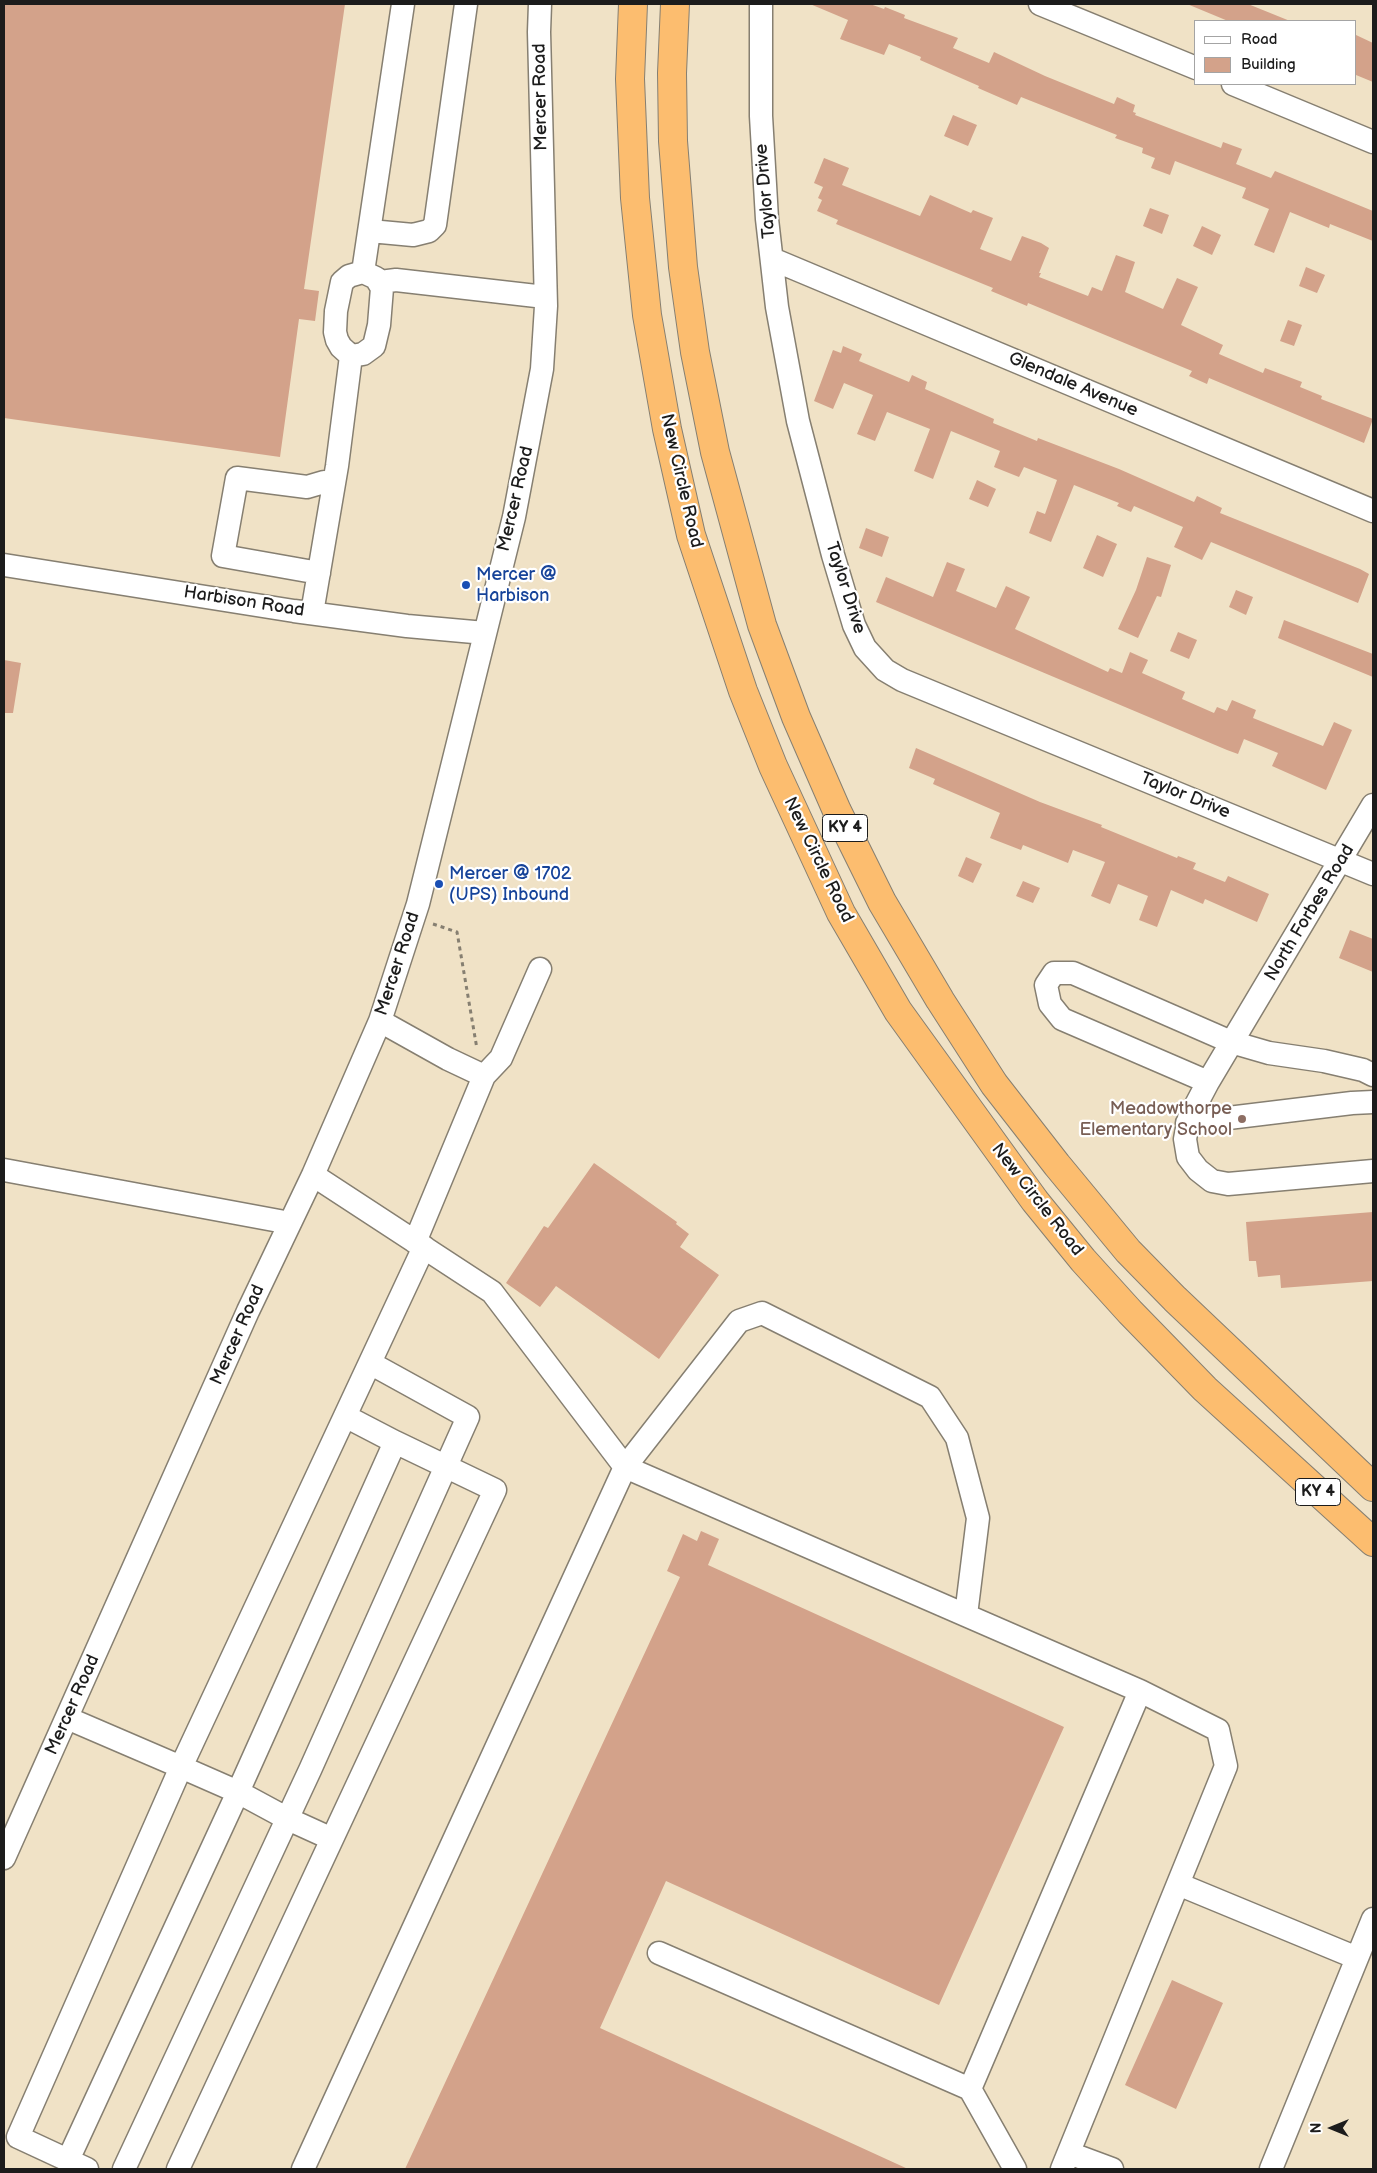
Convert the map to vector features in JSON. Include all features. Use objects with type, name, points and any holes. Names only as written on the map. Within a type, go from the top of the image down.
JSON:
[{"type":"highway","name":"New Circle Road","points":[[633,4],[630,79],[635,198],[647,315],[668,429],[691,534],[743,691],[772,766],[841,913],[898,1011],[1035,1201],[1083,1260],[1205,1389],[1373,1542]]},
{"type":"highway","name":"New Circle Road","points":[[675,4],[672,73],[673,141],[683,267],[695,352],[715,452],[762,625],[796,717],[837,811],[882,902],[940,1000],[994,1084],[1056,1165],[1128,1251],[1175,1299],[1373,1487]]},
{"type":"street","points":[[403,4],[370,231],[372,277],[382,296],[376,341],[374,346],[363,354],[352,356],[341,347],[337,340],[335,332],[336,310],[340,288],[345,278],[372,277],[545,297]]},
{"type":"street","points":[[370,231],[413,235],[429,231],[435,225],[466,4]]},
{"type":"street","name":"Mercer Road","points":[[4,1858],[248,1312],[313,1175],[380,1021],[418,904],[514,517],[542,369],[545,297],[540,4]]},
{"type":"street","name":"Taylor Drive","points":[[761,4],[761,116],[767,219],[777,307],[798,421],[833,555],[854,625],[865,648],[885,670],[902,680],[1373,874]]},
{"type":"street","points":[[1040,4],[1194,67]]},
{"type":"street","points":[[1235,85],[1373,142]]},
{"type":"street","name":"Glendale Avenue","points":[[772,259],[1373,511]]},
{"type":"street","points":[[312,613],[334,484],[352,356]]},
{"type":"street","points":[[318,573],[223,556],[237,478],[307,487],[324,482],[334,484]]},
{"type":"street","name":"Harbison Road","points":[[4,565],[312,613],[407,626],[485,633]]},
{"type":"street","name":"North Forbes Road","points":[[1188,1123],[1208,1082],[1231,1042],[1373,806]]},
{"type":"street","points":[[380,1021],[448,1059],[481,1066],[501,1058],[540,969]]},
{"type":"street","points":[[1208,1082],[1062,1020],[1050,1004],[1046,985],[1054,973],[1073,973],[1231,1042],[1269,1053],[1324,1061],[1363,1070],[1373,1075]]},
{"type":"street","points":[[395,1442],[238,1792],[78,2165],[18,2137],[181,1767],[370,1363],[420,1245],[481,1066]]},
{"type":"street","points":[[1373,1102],[1188,1123],[1185,1139],[1188,1157],[1198,1170],[1212,1181],[1228,1184],[1373,1172]]},
{"type":"street","points":[[4,1170],[290,1223]]},
{"type":"street","points":[[313,1175],[492,1292],[625,1467],[1140,1691],[1218,1730],[1226,1766],[1065,2161],[1112,2169]]},
{"type":"street","points":[[303,2169],[625,1467],[738,1321],[762,1313],[930,1397],[957,1438],[978,1518],[966,1615]]},
{"type":"street","points":[[124,2169],[288,1819],[468,1417],[370,1363]]},
{"type":"street","points":[[178,2169],[495,1490],[345,1416]]},
{"type":"street","points":[[970,2089],[1140,1691]]},
{"type":"street","points":[[67,1718],[238,1792],[288,1819],[332,1839]]},
{"type":"street","points":[[1178,1884],[1357,1958]]},
{"type":"street","points":[[1271,2169],[1373,1919]]},
{"type":"street","points":[[659,1953],[970,2089],[1014,2168]]},
{"type":"path","points":[[432,924],[457,932],[481,1066]]},
{"type":"building","points":[[4,4],[345,4],[304,289],[319,291],[315,321],[299,319],[280,457],[4,418]]},
{"type":"building","points":[[810,4],[870,4],[884,9],[885,7],[905,15],[904,18],[958,38],[953,48],[989,63],[994,52],[1045,76],[1114,104],[1117,97],[1135,105],[1133,112],[1136,113],[1135,115],[1221,148],[1223,142],[1242,149],[1236,164],[1271,178],[1275,171],[1373,211],[1373,241],[1330,224],[1329,228],[1290,212],[1274,253],[1254,245],[1269,209],[1242,198],[1246,188],[1175,161],[1170,175],[1151,168],[1155,158],[1142,153],[1143,148],[1115,138],[1117,135],[1021,97],[1017,105],[920,60],[921,57],[889,44],[884,55],[840,39],[848,20]]},
{"type":"building","points":[[1187,4],[1248,4],[1288,20],[1226,20]]},
{"type":"building","points":[[1357,35],[1373,43],[1373,82],[1357,75]]},
{"type":"building","points":[[953,115],[977,125],[968,146],[944,136]]},
{"type":"building","points":[[824,158],[849,168],[842,185],[920,216],[930,195],[971,213],[973,210],[993,218],[980,249],[1011,261],[1022,236],[1041,243],[1049,248],[1039,277],[1088,296],[1092,287],[1102,291],[1116,255],[1135,262],[1125,292],[1163,309],[1177,278],[1198,287],[1181,325],[1223,345],[1219,354],[1263,373],[1265,368],[1302,382],[1300,387],[1322,396],[1321,399],[1373,419],[1364,443],[1209,378],[1207,384],[1189,376],[1192,371],[1028,303],[1027,306],[991,291],[993,288],[836,224],[838,220],[817,211],[822,200],[818,198],[823,187],[814,183]]},
{"type":"building","points":[[1150,208],[1169,215],[1162,234],[1143,226]]},
{"type":"building","points":[[1202,226],[1221,235],[1212,255],[1193,246]]},
{"type":"building","points":[[1306,267],[1325,275],[1317,293],[1299,286]]},
{"type":"building","points":[[1288,320],[1302,325],[1294,346],[1280,341]]},
{"type":"building","points":[[843,346],[862,354],[859,361],[909,382],[912,375],[927,382],[925,389],[994,419],[993,423],[1037,441],[1038,438],[1119,469],[1194,502],[1197,496],[1222,508],[1220,513],[1360,569],[1369,574],[1358,603],[1211,542],[1202,560],[1174,547],[1183,527],[1134,506],[1131,512],[1117,506],[1119,503],[1074,485],[1051,542],[1029,533],[1037,511],[1045,514],[1057,480],[1024,467],[1019,477],[994,467],[1000,451],[951,431],[933,479],[914,471],[930,429],[887,412],[875,441],[857,434],[873,395],[844,383],[833,409],[814,401],[833,350],[841,353]]},
{"type":"building","points":[[977,480],[996,489],[988,507],[969,499]]},
{"type":"building","points":[[866,528],[889,537],[882,557],[859,548]]},
{"type":"building","points":[[1097,535],[1117,544],[1103,577],[1083,568]]},
{"type":"building","points":[[1147,557],[1171,565],[1161,597],[1157,596],[1138,638],[1118,629],[1136,590]]},
{"type":"building","points":[[947,562],[965,569],[956,591],[996,608],[1006,586],[1030,597],[1015,629],[1108,672],[1110,668],[1122,673],[1130,652],[1148,660],[1142,673],[1185,692],[1182,699],[1214,713],[1217,707],[1227,711],[1232,700],[1256,710],[1253,718],[1323,746],[1334,722],[1352,730],[1326,790],[1272,766],[1278,753],[1244,739],[1238,754],[1227,750],[876,602],[886,577],[933,597]]},
{"type":"building","points":[[1236,590],[1253,597],[1246,615],[1229,607]]},
{"type":"building","points":[[1284,620],[1373,654],[1373,677],[1278,638]]},
{"type":"building","points":[[1178,632],[1197,640],[1189,659],[1170,651]]},
{"type":"building","points":[[4,660],[21,663],[13,713],[4,713]]},
{"type":"building","points":[[916,748],[1040,802],[1102,825],[1101,827],[1177,858],[1178,856],[1196,863],[1193,869],[1225,882],[1228,876],[1269,894],[1257,922],[1205,899],[1203,904],[1171,890],[1157,927],[1139,920],[1148,896],[1118,884],[1110,904],[1091,896],[1105,862],[1073,850],[1068,863],[1023,845],[1021,850],[990,838],[1000,813],[933,784],[935,779],[909,768]]},
{"type":"building","points":[[966,857],[982,864],[973,883],[958,876]]},
{"type":"building","points":[[1023,881],[1040,888],[1033,903],[1016,896]]},
{"type":"building","points":[[1350,930],[1373,939],[1373,972],[1339,958]]},
{"type":"building","points":[[594,1163],[677,1222],[676,1224],[689,1234],[680,1247],[719,1275],[659,1359],[556,1286],[540,1307],[506,1283],[544,1226],[548,1228]]},
{"type":"building","points":[[1373,1212],[1373,1281],[1281,1288],[1280,1275],[1258,1277],[1256,1261],[1249,1261],[1246,1222]]},
{"type":"building","points":[[701,1531],[719,1539],[708,1565],[1064,1727],[939,2005],[666,1881],[600,2028],[908,2169],[405,2169],[680,1577],[667,1571],[683,1534],[697,1541]]},
{"type":"building","points":[[1172,1980],[1223,2003],[1176,2109],[1125,2085]]},
{"type":"place","name":"Mercer @ Harbison","points":[[466,585]]},
{"type":"place","name":"Mercer @ 1702 (UPS) Inbound","points":[[439,884]]},
{"type":"place","name":"Meadowthorpe Elementary School","points":[[1242,1119]]}]
